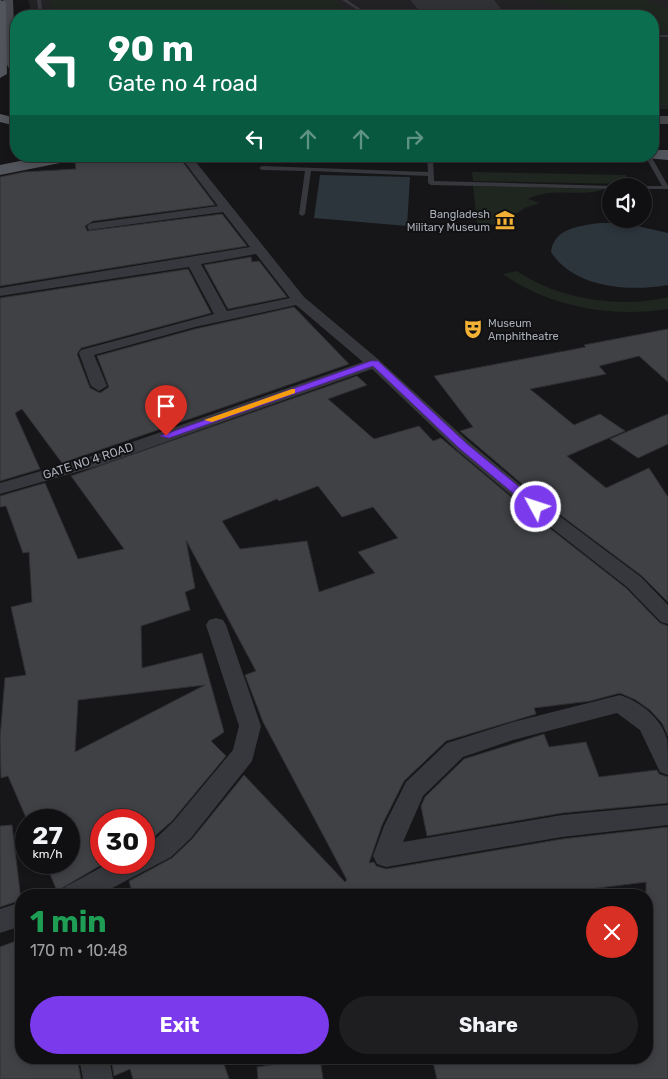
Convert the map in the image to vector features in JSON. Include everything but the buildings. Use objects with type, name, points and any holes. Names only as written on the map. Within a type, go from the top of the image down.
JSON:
[{"type":"main road","points":[[8,0],[10,41]]},
{"type":"main road","points":[[0,2],[0,74]]},
{"type":"main road","points":[[0,170],[40,162]]},
{"type":"street","points":[[190,162],[299,300],[374,362],[463,446],[536,507],[634,582],[668,618]]},
{"type":"street","points":[[93,227],[227,208]]},
{"type":"street","points":[[0,292],[193,262],[260,249]]},
{"type":"street","points":[[193,262],[222,317]]},
{"type":"street","points":[[99,386],[86,353],[222,317],[299,300]]},
{"type":"street","name":"GATE NO 4 ROAD","points":[[0,489],[95,461],[374,362]]},
{"type":"street","points":[[155,852],[162,849],[182,830],[244,754],[250,726],[216,626]]},
{"type":"street","points":[[668,765],[650,724],[620,704],[513,731],[455,750],[414,789],[396,826],[386,856],[478,839],[612,819],[668,815]]},
{"type":"street","points":[[85,889],[113,874]]},
{"type":"street","points":[[0,921],[15,916]]},
{"type":"street","points":[[95,1064],[98,1079]]},
{"type":"lane","points":[[344,0],[360,10]]},
{"type":"lane","points":[[430,162],[431,183],[602,187]]},
{"type":"lane","points":[[652,162],[667,188]]},
{"type":"lane","points":[[262,168],[431,174]]},
{"type":"lane","points":[[302,214],[308,170]]},
{"type":"lane","points":[[652,187],[667,188]]},
{"type":"shaded area","points":[[28,0],[668,0],[668,109],[659,109],[659,10],[31,10]]},
{"type":"shaded area","points":[[50,0],[331,0],[347,10],[51,10]]},
{"type":"shaded area","points":[[533,0],[645,0],[668,9],[668,33],[659,33],[659,10],[575,10],[571,7]]},
{"type":"shaded area","points":[[659,40],[668,43],[668,106],[659,106]]},
{"type":"shaded area","points":[[472,172],[626,175],[627,178],[602,178],[602,183],[473,181]]},
{"type":"shaded area","points":[[320,175],[410,177],[407,226],[314,218]]},
{"type":"shaded area","points":[[473,186],[602,189],[588,193],[557,192],[537,195],[528,199],[540,203],[525,208],[499,225],[477,224]]},
{"type":"shaded area","points":[[602,223],[602,228],[646,228],[668,233],[668,285],[636,288],[604,285],[574,273],[561,264],[551,252],[553,244],[562,233],[576,227]]},
{"type":"shaded area","points":[[517,271],[551,289],[590,299],[630,302],[668,297],[668,309],[626,312],[604,311],[561,302],[540,295],[503,274]]},
{"type":"runway","points":[[443,0],[462,10]]},
{"type":"slow traffic","points":[[209,420],[292,391]]},
{"type":"place","name":"Bangladesh Military Museum","points":[[505,220]]},
{"type":"place","name":"Museum Amphitheatre","points":[[473,329]]},
{"type":"route","points":[[166,436],[374,362],[463,446],[536,507]]}]
